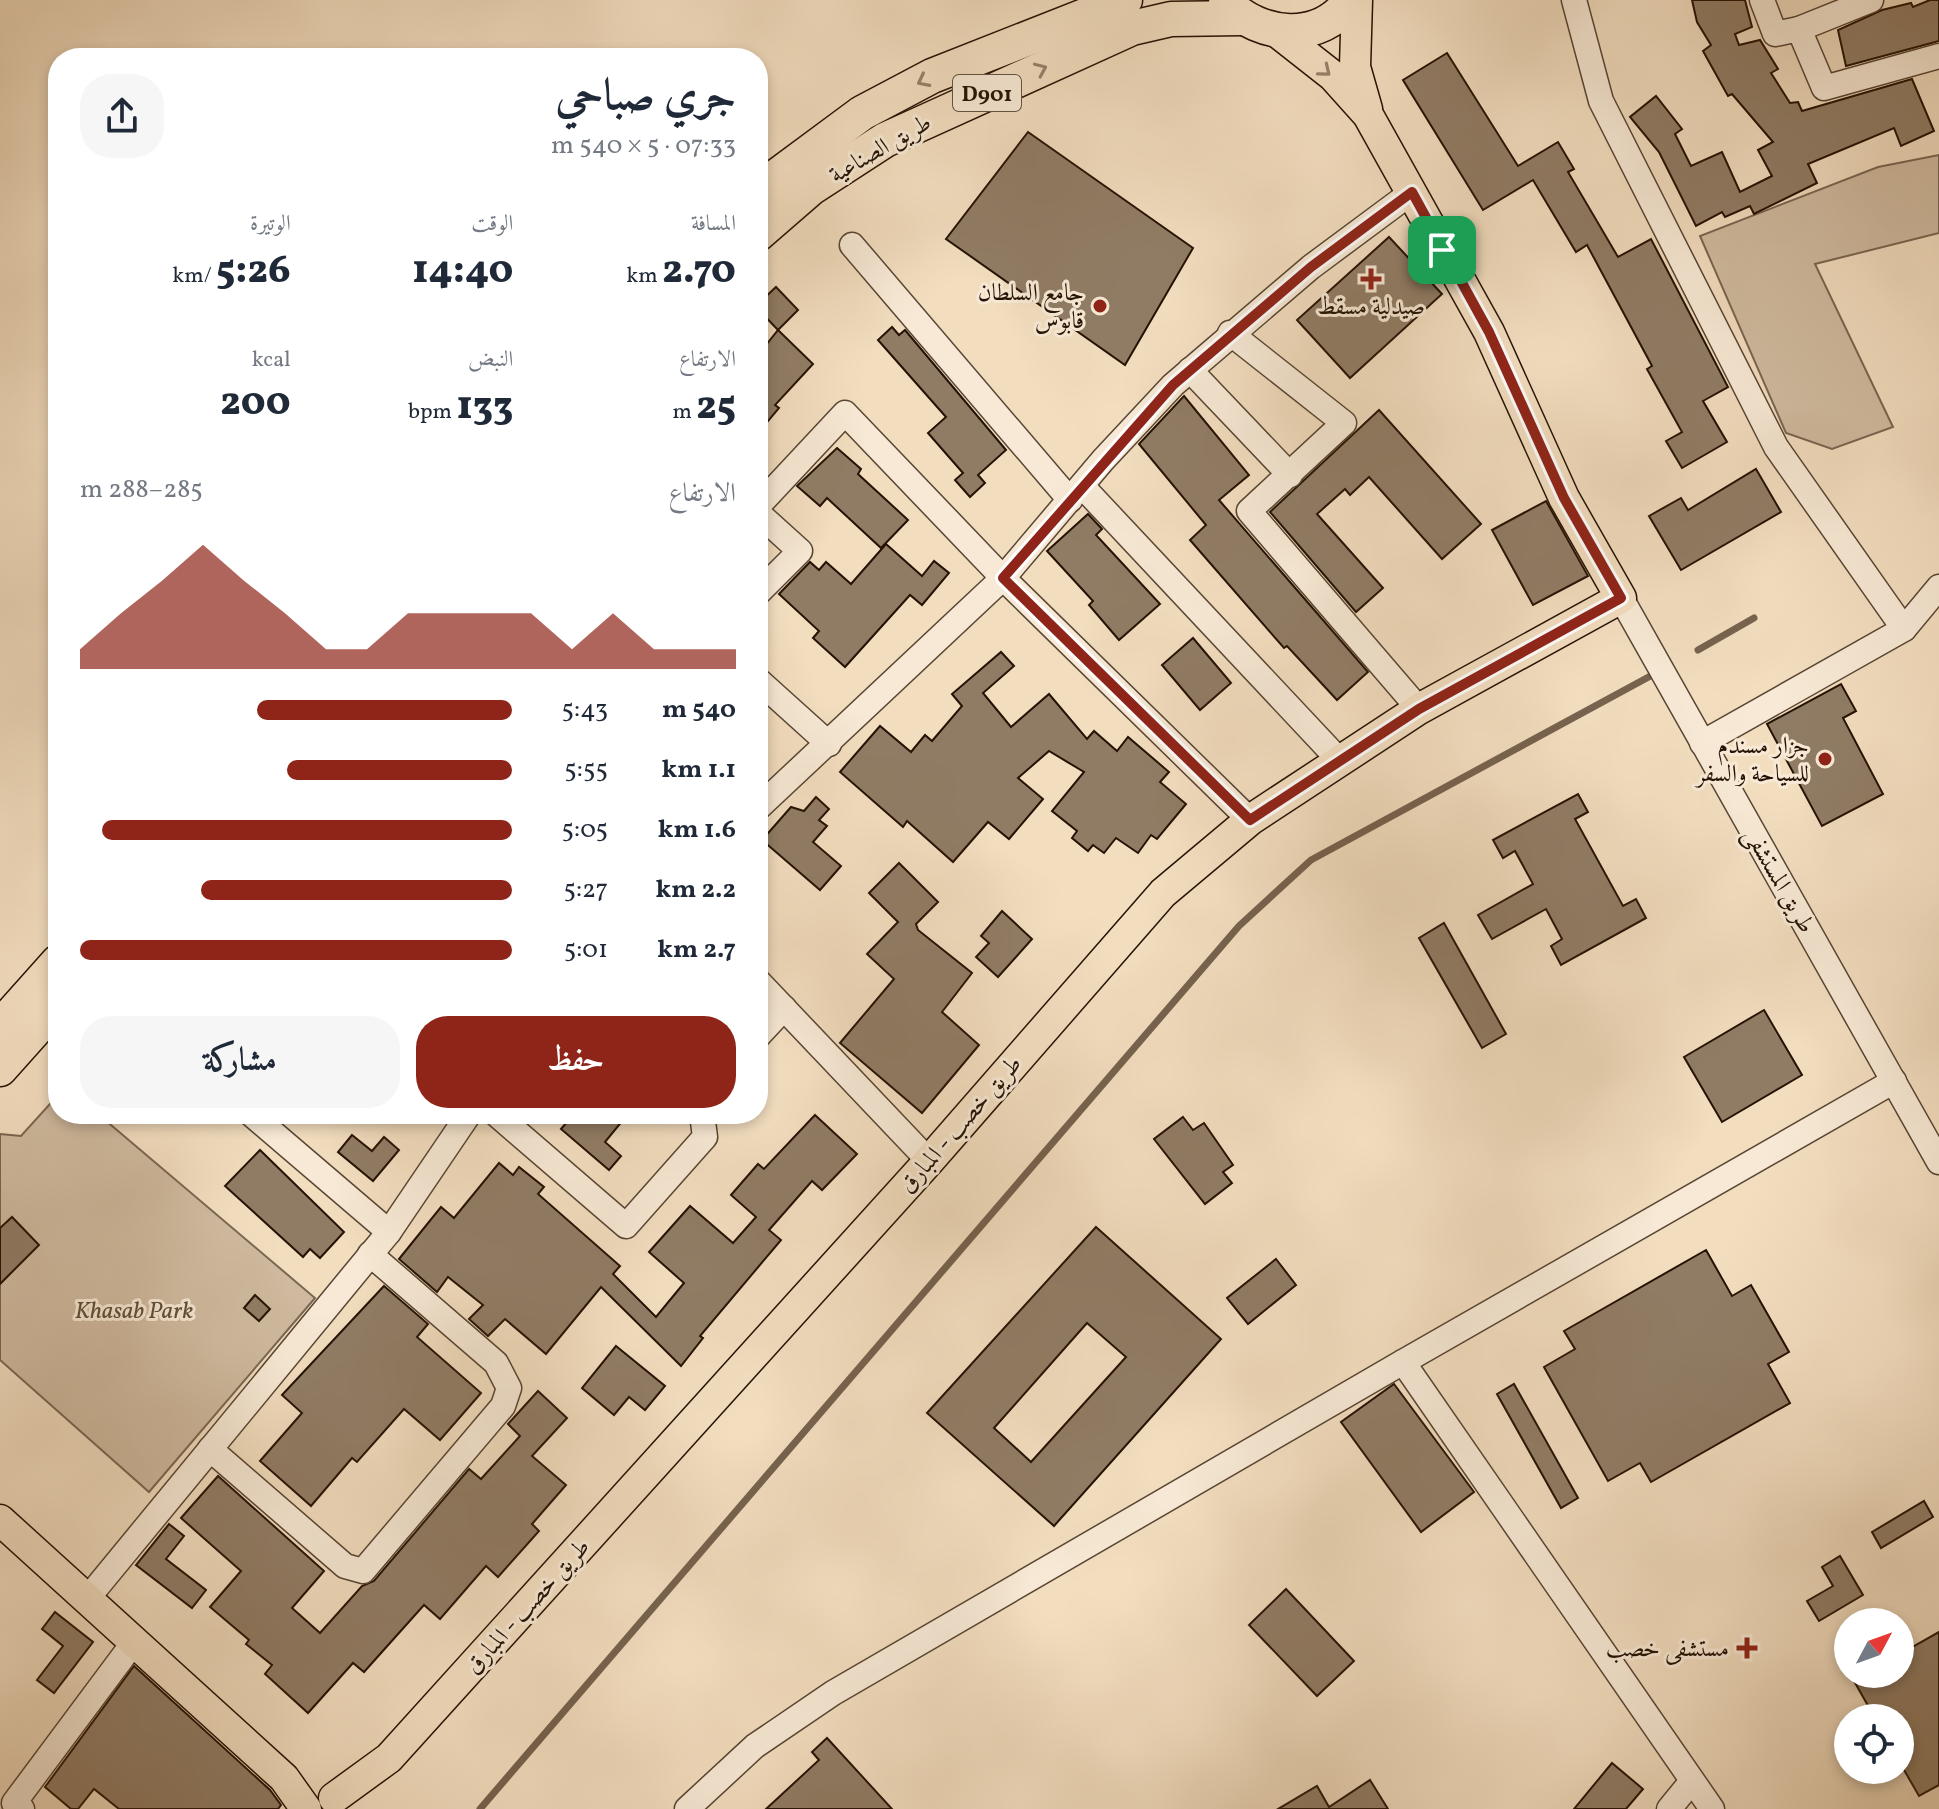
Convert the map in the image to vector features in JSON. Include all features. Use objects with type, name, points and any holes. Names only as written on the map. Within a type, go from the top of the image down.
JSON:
[{"type":"highway","name":"طريق الصناعية","points":[[768,183],[862,113],[932,76],[1125,0]]},
{"type":"highway","points":[[1233,9],[1277,32],[1315,27],[1354,0]]},
{"type":"highway","name":"طريق الصناعية","points":[[768,225],[811,188],[885,140],[1132,28],[1233,9]]},
{"type":"highway","points":[[0,1027],[48,973]]},
{"type":"highway","points":[[0,1069],[48,1015]]},
{"type":"main road","points":[[1354,0],[1355,67],[1368,115]]},
{"type":"main road","points":[[1277,32],[1333,76],[1368,115],[1489,332],[1564,498],[1621,598]]},
{"type":"main road","name":"طريق خصب - المبارق","points":[[334,1805],[389,1758],[929,1161],[1163,893],[1250,820],[1419,709],[1621,598]]},
{"type":"main road","points":[[0,1520],[284,1778],[334,1805]]},
{"type":"street","points":[[1574,0],[1601,101],[1776,447],[1904,629]]},
{"type":"street","points":[[1762,0],[1775,34],[1799,29],[1871,0]]},
{"type":"street","points":[[1799,29],[1824,88],[1939,56]]},
{"type":"street","points":[[768,799],[1003,578],[1076,493],[1190,370],[1230,333],[1412,192]]},
{"type":"street","points":[[852,245],[1076,493],[1340,761]]},
{"type":"street","points":[[1230,333],[1344,423],[1249,511],[1419,709]]},
{"type":"street","points":[[1190,370],[1290,475]]},
{"type":"street","points":[[768,495],[845,413],[1003,578],[1250,820]]},
{"type":"street","points":[[768,522],[800,551],[768,583]]},
{"type":"street","points":[[1702,743],[1904,629],[1939,587]]},
{"type":"street","name":"طريق المستشفى","points":[[1621,598],[1939,1162]]},
{"type":"street","points":[[768,689],[829,744]]},
{"type":"street","points":[[768,991],[929,1161]]},
{"type":"street","points":[[768,1025],[784,1008]]},
{"type":"street","points":[[687,1809],[755,1746],[833,1693],[1894,1081]]},
{"type":"street","points":[[263,1124],[389,1232]]},
{"type":"street","points":[[87,1599],[389,1232],[462,1124]]},
{"type":"street","points":[[508,1124],[626,1226],[705,1137],[703,1124]]},
{"type":"street","points":[[210,1449],[345,1566],[363,1571],[503,1406],[509,1388],[496,1363],[370,1254]]},
{"type":"street","points":[[1403,1362],[1712,1809]]},
{"type":"street","points":[[12,1805],[134,1642]]},
{"type":"street","points":[[1669,1809],[1692,1781]]},
{"type":"green space","points":[[1939,155],[1939,233],[1815,264],[1893,427],[1832,449],[1786,433],[1700,236],[1878,167]]},
{"type":"green space","name":"Khasab Park","points":[[48,1106],[48,1124],[110,1124],[315,1298],[149,1492],[0,1360],[0,1134],[21,1136]]},
{"type":"building","points":[[1692,0],[1745,0],[1752,27],[1735,34],[1739,45],[1760,40],[1778,69],[1771,73],[1790,103],[1798,102],[1802,111],[1912,79],[1934,131],[1901,146],[1894,128],[1808,164],[1817,183],[1754,214],[1750,206],[1725,217],[1722,212],[1696,226],[1659,152],[1630,117],[1656,96],[1682,129],[1675,134],[1691,166],[1722,152],[1740,192],[1772,176],[1758,150],[1773,142],[1732,94],[1728,96],[1703,51],[1711,45],[1697,22]]},
{"type":"building","points":[[1939,0],[1939,41],[1846,66],[1838,30],[1882,10],[1911,3],[1913,7]]},
{"type":"building","points":[[1447,53],[1518,166],[1558,142],[1574,169],[1568,172],[1618,257],[1651,239],[1728,387],[1703,401],[1727,442],[1682,468],[1666,441],[1682,432],[1647,369],[1652,366],[1587,245],[1576,252],[1533,180],[1483,210],[1403,80]]},
{"type":"building","name":"جامع السلطان قابوس","points":[[1028,132],[1193,248],[1125,365],[946,239]]},
{"type":"building","points":[[1389,237],[1442,294],[1350,378],[1297,320]]},
{"type":"building","points":[[776,287],[798,310],[778,330],[768,320],[768,295]]},
{"type":"building","points":[[892,327],[899,335],[905,330],[1006,450],[978,475],[985,483],[970,497],[955,480],[963,473],[928,433],[946,417],[878,340]]},
{"type":"building","points":[[778,330],[813,364],[775,405],[779,408],[768,421],[768,342]]},
{"type":"building","points":[[1184,396],[1249,475],[1219,500],[1368,672],[1337,700],[1287,646],[1284,648],[1190,540],[1206,525],[1139,444]]},
{"type":"building","points":[[1379,410],[1481,524],[1442,559],[1369,477],[1350,495],[1345,489],[1317,514],[1383,588],[1356,612],[1270,512]]},
{"type":"building","points":[[837,448],[861,469],[858,474],[908,520],[881,548],[827,498],[820,506],[797,486]]},
{"type":"building","points":[[1756,469],[1781,512],[1681,570],[1649,516],[1681,498],[1688,510]]},
{"type":"building","points":[[1546,501],[1588,576],[1533,605],[1492,530]]},
{"type":"building","points":[[1088,514],[1102,529],[1096,535],[1160,604],[1119,640],[1089,605],[1093,601],[1047,551]]},
{"type":"building","points":[[886,544],[922,576],[934,561],[949,573],[922,605],[910,595],[845,667],[813,638],[819,631],[779,594],[810,562],[819,570],[826,562],[851,584]]},
{"type":"building","points":[[1193,638],[1231,683],[1200,710],[1162,665]]},
{"type":"building","points":[[1001,652],[1014,666],[983,693],[1011,727],[1049,694],[1087,739],[1094,731],[1117,751],[1128,737],[1169,772],[1160,782],[1186,804],[1157,839],[1151,835],[1138,853],[1116,838],[1104,853],[1093,845],[1088,851],[1072,838],[1077,831],[1052,811],[1084,772],[1049,751],[1018,778],[1043,799],[1009,839],[988,822],[953,862],[907,821],[903,827],[840,772],[880,726],[911,752],[925,735],[932,741],[962,706],[952,694]]},
{"type":"building","name":"جزار مسندم للسياحة والسفر","points":[[1841,684],[1856,711],[1843,718],[1883,794],[1822,826],[1767,724]]},
{"type":"building","points":[[1578,794],[1588,812],[1575,819],[1623,906],[1636,899],[1646,918],[1561,965],[1551,946],[1562,939],[1546,909],[1492,939],[1478,915],[1533,884],[1515,851],[1503,858],[1493,840]]},
{"type":"building","points":[[816,797],[829,809],[819,820],[827,826],[813,842],[841,866],[820,890],[768,845],[768,833],[791,807],[804,811]]},
{"type":"building","points":[[899,863],[938,902],[916,924],[918,930],[972,973],[942,1012],[979,1045],[922,1113],[840,1043],[894,979],[867,954],[898,922],[869,893]]},
{"type":"building","points":[[1002,911],[1032,939],[998,977],[976,957],[989,943],[981,936]]},
{"type":"building","points":[[1444,923],[1506,1034],[1482,1048],[1419,938]]},
{"type":"building","points":[[1764,1010],[1802,1075],[1722,1122],[1684,1057]]},
{"type":"building","points":[[815,1115],[857,1154],[822,1190],[812,1181],[769,1230],[781,1240],[700,1336],[703,1338],[681,1366],[601,1287],[546,1354],[505,1319],[488,1336],[469,1319],[483,1305],[448,1277],[437,1292],[399,1259],[441,1207],[454,1218],[499,1163],[513,1175],[519,1167],[544,1187],[538,1194],[620,1266],[613,1274],[656,1317],[684,1283],[649,1252],[690,1206],[733,1243],[756,1217],[731,1195],[758,1164],[764,1169]]},
{"type":"building","points":[[1183,1117],[1193,1130],[1204,1123],[1233,1165],[1223,1172],[1232,1183],[1205,1204],[1154,1139]]},
{"type":"building","points":[[565,1124],[620,1124],[605,1142],[621,1156],[609,1170],[561,1129]]},
{"type":"building","points":[[352,1135],[372,1151],[384,1137],[399,1150],[373,1181],[338,1152]]},
{"type":"building","points":[[260,1150],[344,1232],[320,1258],[310,1249],[303,1257],[225,1186]]},
{"type":"building","points":[[12,1217],[39,1245],[0,1284],[0,1228]]},
{"type":"building","points":[[1096,1227],[1221,1339],[1054,1526],[927,1413]],"holes":[[[1087,1323],[1126,1357],[1031,1462],[994,1428]]]},
{"type":"building","points":[[1706,1250],[1732,1296],[1751,1285],[1789,1352],[1768,1364],[1790,1403],[1651,1482],[1640,1463],[1608,1481],[1544,1367],[1575,1349],[1564,1331]]},
{"type":"building","points":[[1276,1259],[1296,1285],[1248,1324],[1227,1298]]},
{"type":"building","points":[[384,1286],[428,1324],[417,1337],[481,1393],[440,1440],[404,1409],[357,1462],[352,1458],[311,1506],[260,1461],[302,1413],[282,1395]]},
{"type":"building","points":[[255,1295],[270,1309],[259,1321],[244,1308]]},
{"type":"building","points":[[616,1346],[665,1386],[645,1410],[629,1397],[614,1415],[582,1388]]},
{"type":"building","points":[[1394,1384],[1474,1492],[1421,1532],[1341,1422]]},
{"type":"building","points":[[1514,1384],[1578,1498],[1561,1508],[1497,1394]]},
{"type":"building","points":[[538,1391],[567,1418],[532,1456],[566,1485],[532,1524],[539,1531],[498,1577],[486,1566],[440,1619],[424,1605],[364,1672],[353,1663],[308,1713],[265,1674],[272,1665],[246,1644],[249,1640],[210,1607],[241,1571],[181,1518],[218,1476],[324,1571],[292,1608],[320,1633],[362,1586],[374,1581],[469,1469],[481,1479],[520,1436],[508,1424]]},
{"type":"building","points":[[1924,1501],[1933,1517],[1881,1548],[1872,1532]]},
{"type":"building","points":[[169,1524],[184,1536],[166,1559],[206,1590],[192,1608],[136,1565]]},
{"type":"building","points":[[1840,1556],[1863,1595],[1841,1608],[1834,1608],[1834,1612],[1819,1621],[1807,1601],[1833,1586],[1822,1567]]},
{"type":"building","points":[[1286,1589],[1354,1661],[1317,1696],[1249,1625]]},
{"type":"building","points":[[55,1612],[93,1642],[54,1693],[37,1680],[63,1646],[42,1629]]},
{"type":"building","points":[[1939,1632],[1939,1785],[1919,1796],[1912,1784],[1914,1704],[1867,1704],[1858,1688],[1914,1688],[1914,1646]]},
{"type":"building","points":[[134,1666],[270,1790],[281,1805],[278,1809],[119,1809],[94,1789],[78,1809],[71,1809],[45,1787]]},
{"type":"building","points":[[827,1738],[892,1809],[766,1809],[819,1760],[812,1752]]},
{"type":"building","points":[[1612,1763],[1643,1789],[1626,1809],[1574,1809]]},
{"type":"building","points":[[1370,1780],[1388,1809],[1278,1809],[1317,1786],[1329,1807]]},
{"type":"waterway","points":[[1698,650],[1754,618]]},
{"type":"waterway","points":[[480,1809],[1239,926],[1311,860],[1656,673]]},
{"type":"place","name":"صيدلية مسقط","points":[[1371,279]]},
{"type":"place","name":"جامع السلطان قابوس","points":[[1100,306]]},
{"type":"place","name":"جزار مسندم للسياحة والسفر","points":[[1825,759]]},
{"type":"place","name":"مستشفى خصب","points":[[1747,1648]]},
{"type":"route","points":[[1412,192],[1442,250],[1489,332],[1564,498],[1621,598],[1419,709],[1250,820],[1003,578],[1103,460],[1173,385],[1230,333],[1311,267],[1412,192]]}]
